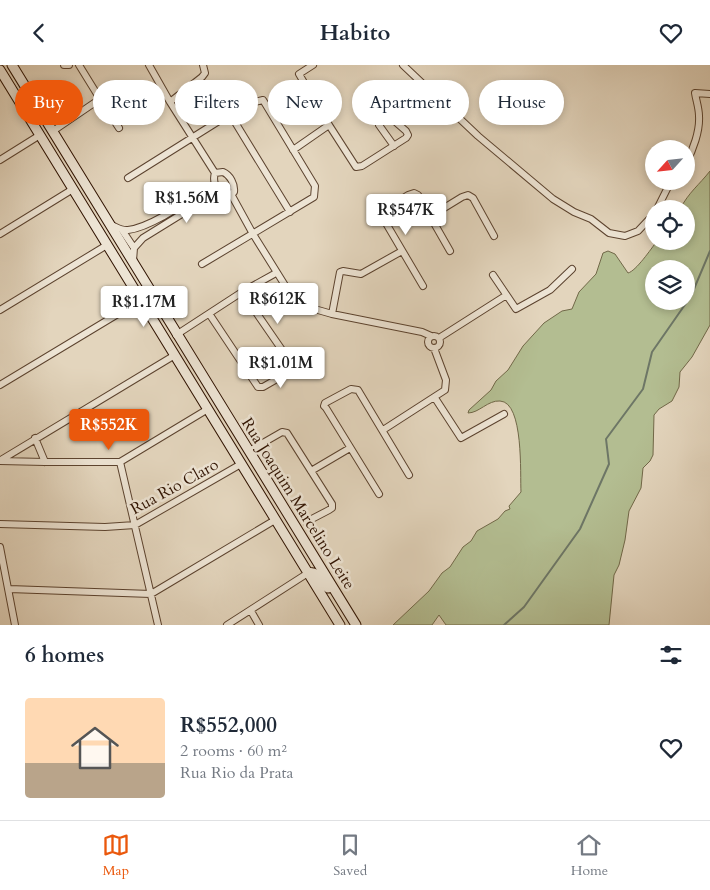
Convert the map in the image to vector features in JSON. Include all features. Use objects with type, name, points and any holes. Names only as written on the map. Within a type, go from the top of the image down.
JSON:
[{"type":"main road","name":"Rua Joaquim Marcelino Leite","points":[[12,65],[21,80]]},
{"type":"main road","name":"Rua Joaquim Marcelino Leite","points":[[0,71],[3,83],[15,95]]},
{"type":"main road","name":"Rua Joaquim Marcelino Leite","points":[[33,125],[340,625]]},
{"type":"main road","name":"Rua Joaquim Marcelino Leite","points":[[49,125],[176,335],[356,625]]},
{"type":"main road","points":[[73,189],[76,187],[81,188],[98,216],[109,223]]},
{"type":"main road","points":[[115,257],[126,267],[146,300],[152,302],[155,299]]},
{"type":"main road","points":[[223,434],[230,432],[234,427]]},
{"type":"main road","points":[[232,449],[234,442],[238,441],[246,447]]},
{"type":"main road","points":[[308,573],[315,573],[342,602]]},
{"type":"street","points":[[64,65],[69,65]]},
{"type":"street","points":[[79,65],[93,88]]},
{"type":"street","points":[[149,65],[215,173]]},
{"type":"street","points":[[170,102],[202,77],[205,73],[204,65]]},
{"type":"street","points":[[303,80],[299,74],[313,65]]},
{"type":"street","points":[[403,65],[478,136],[553,199],[574,212],[591,219],[610,233],[625,236],[638,231],[645,224]]},
{"type":"street","points":[[694,140],[699,117],[695,93],[710,94]]},
{"type":"street","points":[[202,264],[314,197],[316,186],[262,100],[258,101]]},
{"type":"street","points":[[53,131],[93,104]]},
{"type":"street","points":[[292,149],[329,125],[356,167],[362,166],[406,139],[408,135],[406,131],[390,117],[384,119],[380,125],[394,146]]},
{"type":"street","points":[[128,178],[213,125]]},
{"type":"street","points":[[237,125],[290,213]]},
{"type":"street","points":[[0,160],[40,135]]},
{"type":"street","points":[[215,173],[213,179],[218,191],[226,195],[231,194]]},
{"type":"street","points":[[215,173],[226,173],[233,184],[234,189],[231,194]]},
{"type":"street","points":[[122,230],[128,230],[154,221],[214,183]]},
{"type":"street","points":[[0,234],[73,189]]},
{"type":"street","points":[[134,248],[143,238],[218,191]]},
{"type":"street","points":[[423,285],[380,213],[408,195],[414,193],[418,195],[450,251]]},
{"type":"street","points":[[231,194],[276,273],[291,295],[304,306],[332,314],[422,332],[429,339],[430,347],[436,347]]},
{"type":"street","points":[[431,216],[468,195],[473,198],[494,236]]},
{"type":"street","points":[[109,223],[122,230],[134,248],[134,265]]},
{"type":"street","points":[[0,310],[108,245]]},
{"type":"street","points":[[332,314],[340,272],[361,275],[402,251]]},
{"type":"street","points":[[493,275],[513,307],[518,309],[550,290],[572,269]]},
{"type":"street","points":[[176,335],[210,315],[242,292],[276,273]]},
{"type":"street","points":[[210,315],[258,387],[263,387],[288,372],[292,367],[292,363],[242,292]]},
{"type":"street","points":[[429,339],[435,336],[439,338],[505,295]]},
{"type":"street","points":[[0,385],[141,300]]},
{"type":"street","points":[[383,430],[445,390],[447,383],[438,361],[436,347],[440,342],[439,338]]},
{"type":"street","points":[[0,461],[174,355]]},
{"type":"street","points":[[379,494],[324,406],[326,403],[351,389],[358,390],[409,475]]},
{"type":"street","points":[[435,398],[461,439],[504,414]]},
{"type":"street","points":[[0,461],[45,463],[120,462],[208,409]]},
{"type":"street","points":[[246,447],[282,433],[287,433],[332,504],[332,508],[306,522]]},
{"type":"street","points":[[35,438],[45,463]]},
{"type":"street","points":[[311,471],[350,448]]},
{"type":"street","points":[[120,462],[158,625]]},
{"type":"street","name":"Rua Rio Claro","points":[[0,524],[105,527],[135,525],[241,464]]},
{"type":"street","points":[[9,589],[151,595],[275,520]]},
{"type":"street","points":[[0,547],[15,625]]},
{"type":"street","points":[[227,625],[308,573]]},
{"type":"street","points":[[251,611],[259,625]]},
{"type":"green space","points":[[710,171],[710,325],[692,357],[680,372],[679,387],[672,401],[659,409],[654,415],[653,455],[643,468],[641,488],[629,511],[625,540],[619,565],[614,575],[609,625],[446,625],[439,615],[432,625],[393,625],[429,591],[442,573],[450,567],[463,547],[471,541],[477,531],[498,519],[505,511],[510,509],[509,506],[521,492],[517,426],[508,405],[496,401],[468,413],[469,410],[491,390],[496,381],[508,370],[523,346],[544,323],[562,311],[572,309],[579,292],[596,274],[603,253],[608,251],[615,254],[628,273],[639,264],[650,250],[695,250],[695,200],[685,200]]},
{"type":"waterway","points":[[504,625],[524,607],[580,529],[609,464],[606,439],[643,389],[652,352],[691,296],[710,251]]}]
